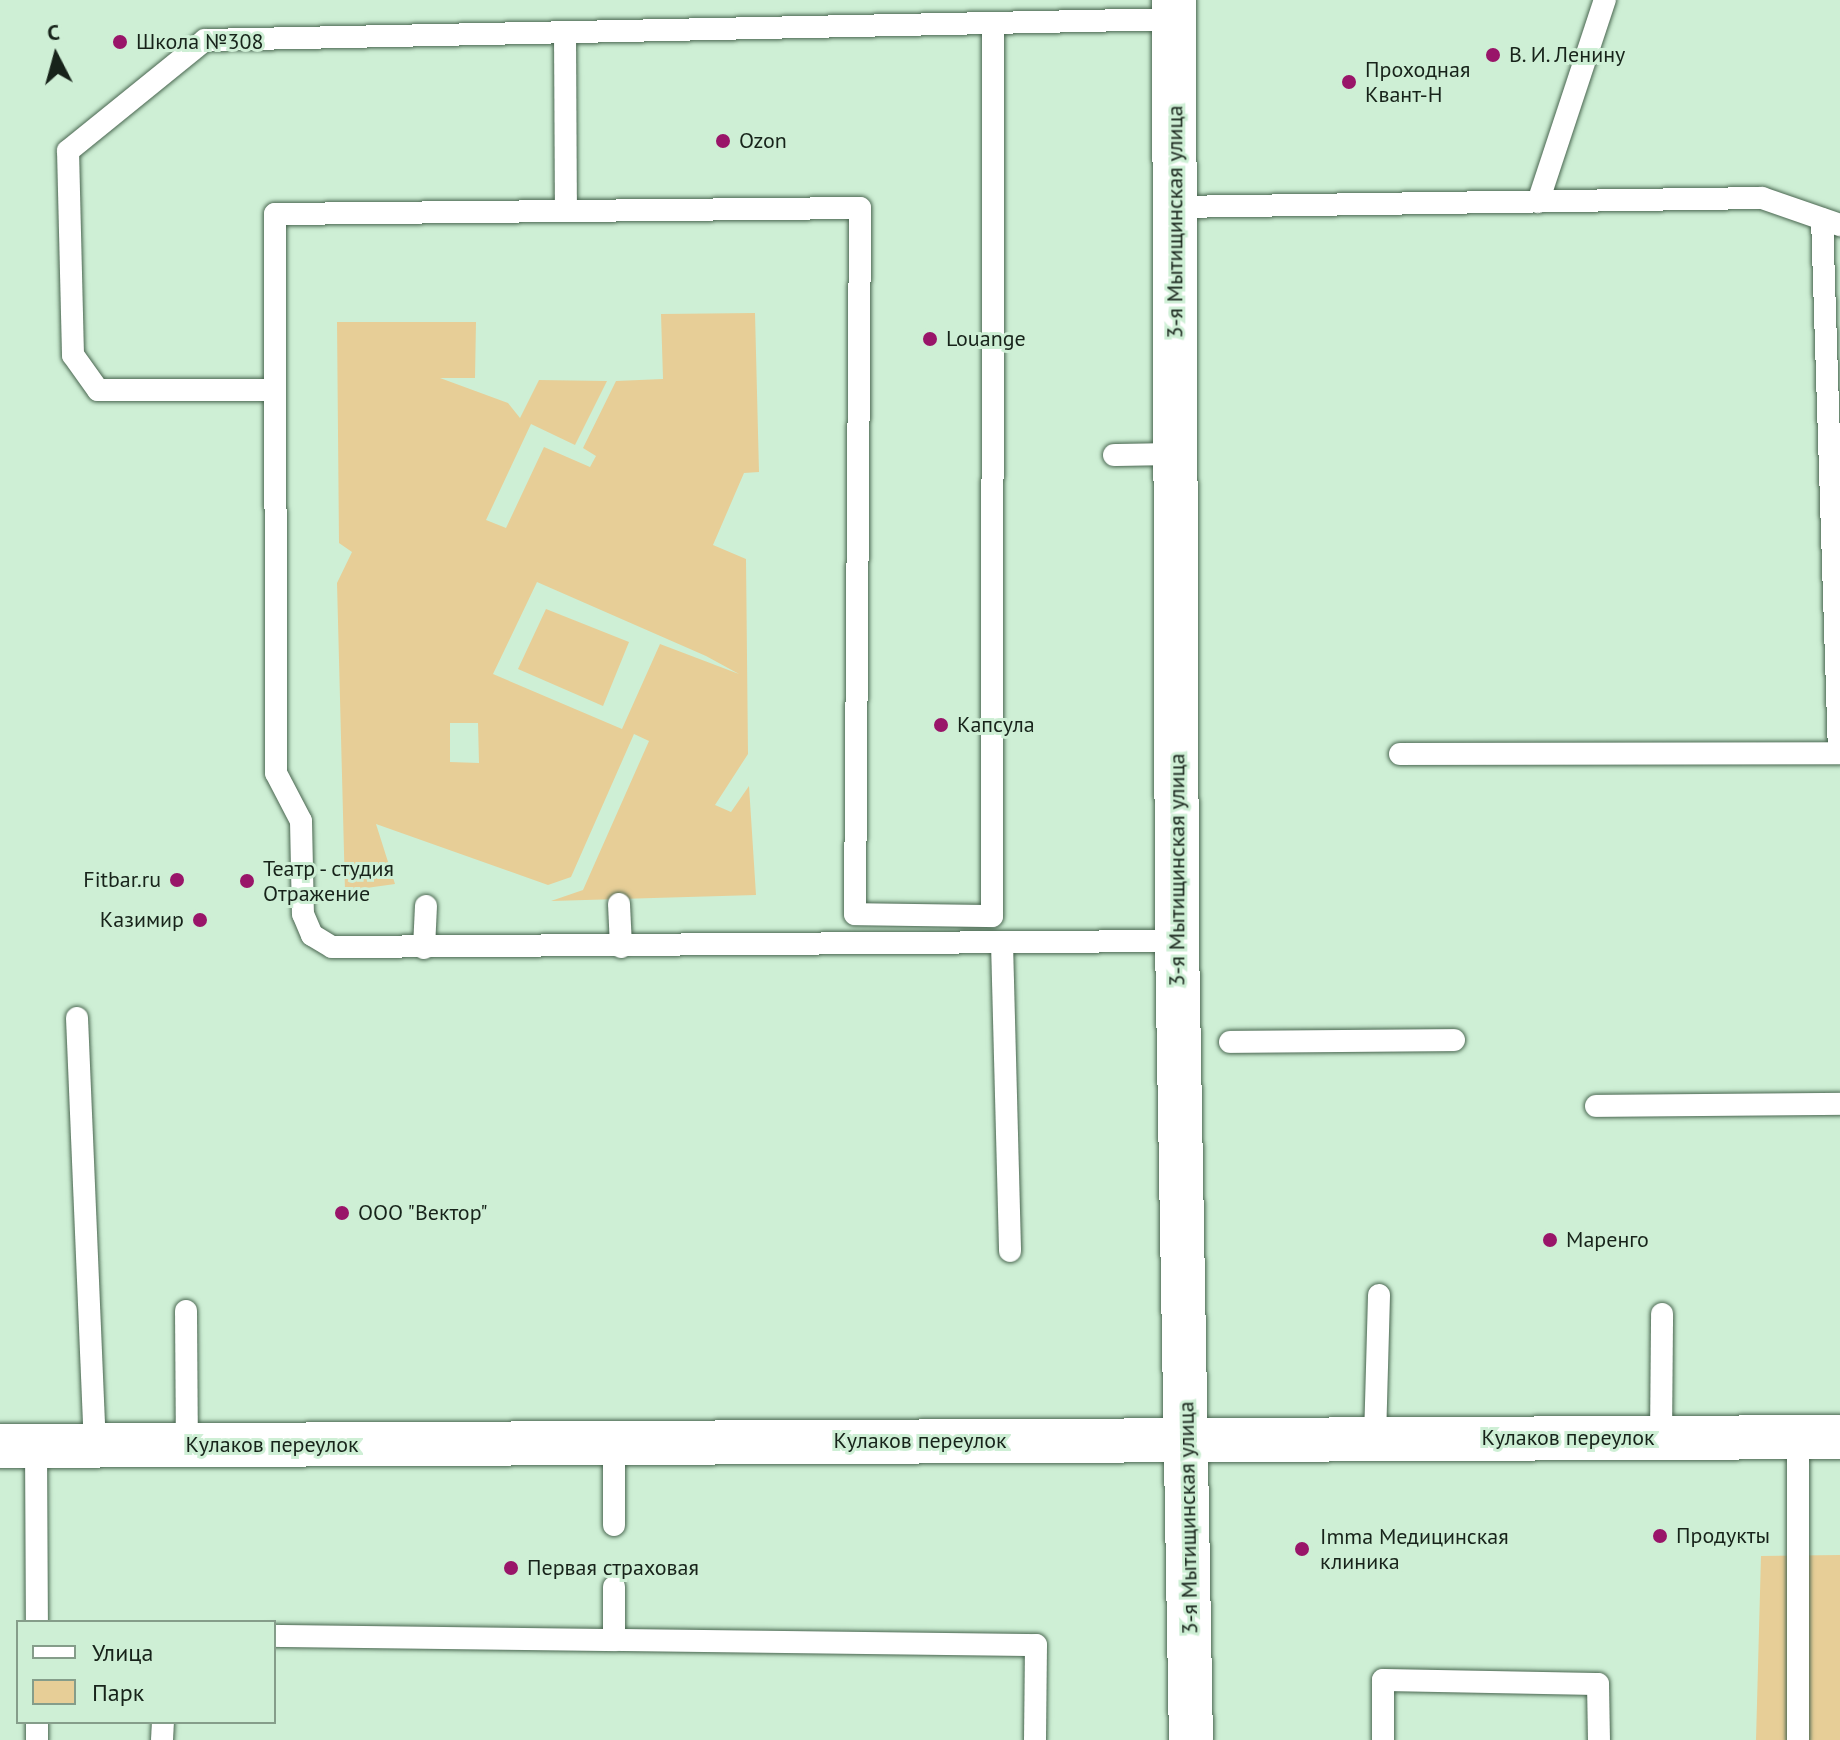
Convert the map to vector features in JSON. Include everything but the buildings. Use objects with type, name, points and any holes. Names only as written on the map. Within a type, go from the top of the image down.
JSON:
[{"type":"street","name":"3-я Мытищинская улица","points":[[1174,10],[1177,941],[1191,1740]]},
{"type":"street","name":"Кулаков переулок","points":[[18,1446],[1819,1437]]},
{"type":"lane","points":[[1538,202],[1605,0]]},
{"type":"lane","points":[[274,390],[98,390],[73,355],[68,151],[205,40],[993,23],[1174,10]]},
{"type":"lane","points":[[993,23],[992,916],[855,914],[860,208],[275,214],[276,773],[301,821],[303,914],[312,935],[332,947],[1177,941]]},
{"type":"lane","points":[[565,33],[566,211]]},
{"type":"lane","points":[[1175,207],[1762,198],[1831,222],[1839,753],[1400,754]]},
{"type":"lane","points":[[1114,455],[1176,454]]},
{"type":"lane","points":[[619,904],[621,947]]},
{"type":"lane","points":[[424,948],[426,906]]},
{"type":"lane","points":[[1002,943],[1010,1251]]},
{"type":"lane","points":[[77,1018],[95,1446]]},
{"type":"lane","points":[[1230,1042],[1454,1040]]},
{"type":"lane","points":[[1596,1106],[1840,1104]]},
{"type":"lane","points":[[1375,1439],[1379,1295]]},
{"type":"lane","points":[[186,1311],[187,1445]]},
{"type":"lane","points":[[1661,1438],[1662,1314]]},
{"type":"lane","points":[[1798,1740],[1819,1437]]},
{"type":"lane","points":[[614,1443],[614,1525]]},
{"type":"lane","points":[[18,1446],[37,1620]]},
{"type":"lane","points":[[614,1587],[614,1640]]},
{"type":"lane","points":[[276,1636],[1036,1645],[1035,1740]]},
{"type":"lane","points":[[1383,1740],[1383,1680],[1598,1684],[1599,1740]]},
{"type":"green space","points":[[755,313],[759,472],[744,473],[713,545],[746,559],[748,754],[715,805],[731,812],[749,786],[756,895],[551,901],[583,890],[649,741],[634,734],[571,877],[548,885],[376,824],[395,884],[345,891],[337,583],[352,552],[339,543],[337,322],[476,322],[475,378],[440,378],[508,403],[520,418],[539,380],[607,381],[575,445],[531,424],[486,520],[506,528],[544,447],[590,467],[596,456],[583,448],[616,381],[663,379],[661,314]],"holes":[[[537,582],[706,656],[739,674],[660,644],[622,729],[493,674]],[[450,723],[478,723],[479,763],[450,762]]]},
{"type":"green space","points":[[546,609],[629,642],[603,706],[518,669]]},
{"type":"green space","points":[[1840,1555],[1840,1740],[1756,1740],[1761,1556]]},
{"type":"place","name":"Школа №308","points":[[120,42]]},
{"type":"place","name":"В. И. Ленину","points":[[1493,55]]},
{"type":"place","name":"Проходная Квант-Н","points":[[1349,82]]},
{"type":"place","name":"Ozon","points":[[723,141]]},
{"type":"place","name":"Louange","points":[[930,339]]},
{"type":"place","name":"Капсула","points":[[941,725]]},
{"type":"place","name":"Fitbar.ru","points":[[177,880]]},
{"type":"place","name":"Театр - студия Отражение","points":[[247,881]]},
{"type":"place","name":"Казимир","points":[[200,920]]},
{"type":"place","name":"ООО \"Вектор\"","points":[[342,1213]]},
{"type":"place","name":"Маренго","points":[[1550,1240]]},
{"type":"place","name":"Продукты","points":[[1660,1536]]},
{"type":"place","name":"Imma Медицинская клиника","points":[[1302,1549]]},
{"type":"place","name":"Первая страховая","points":[[511,1568]]}]
